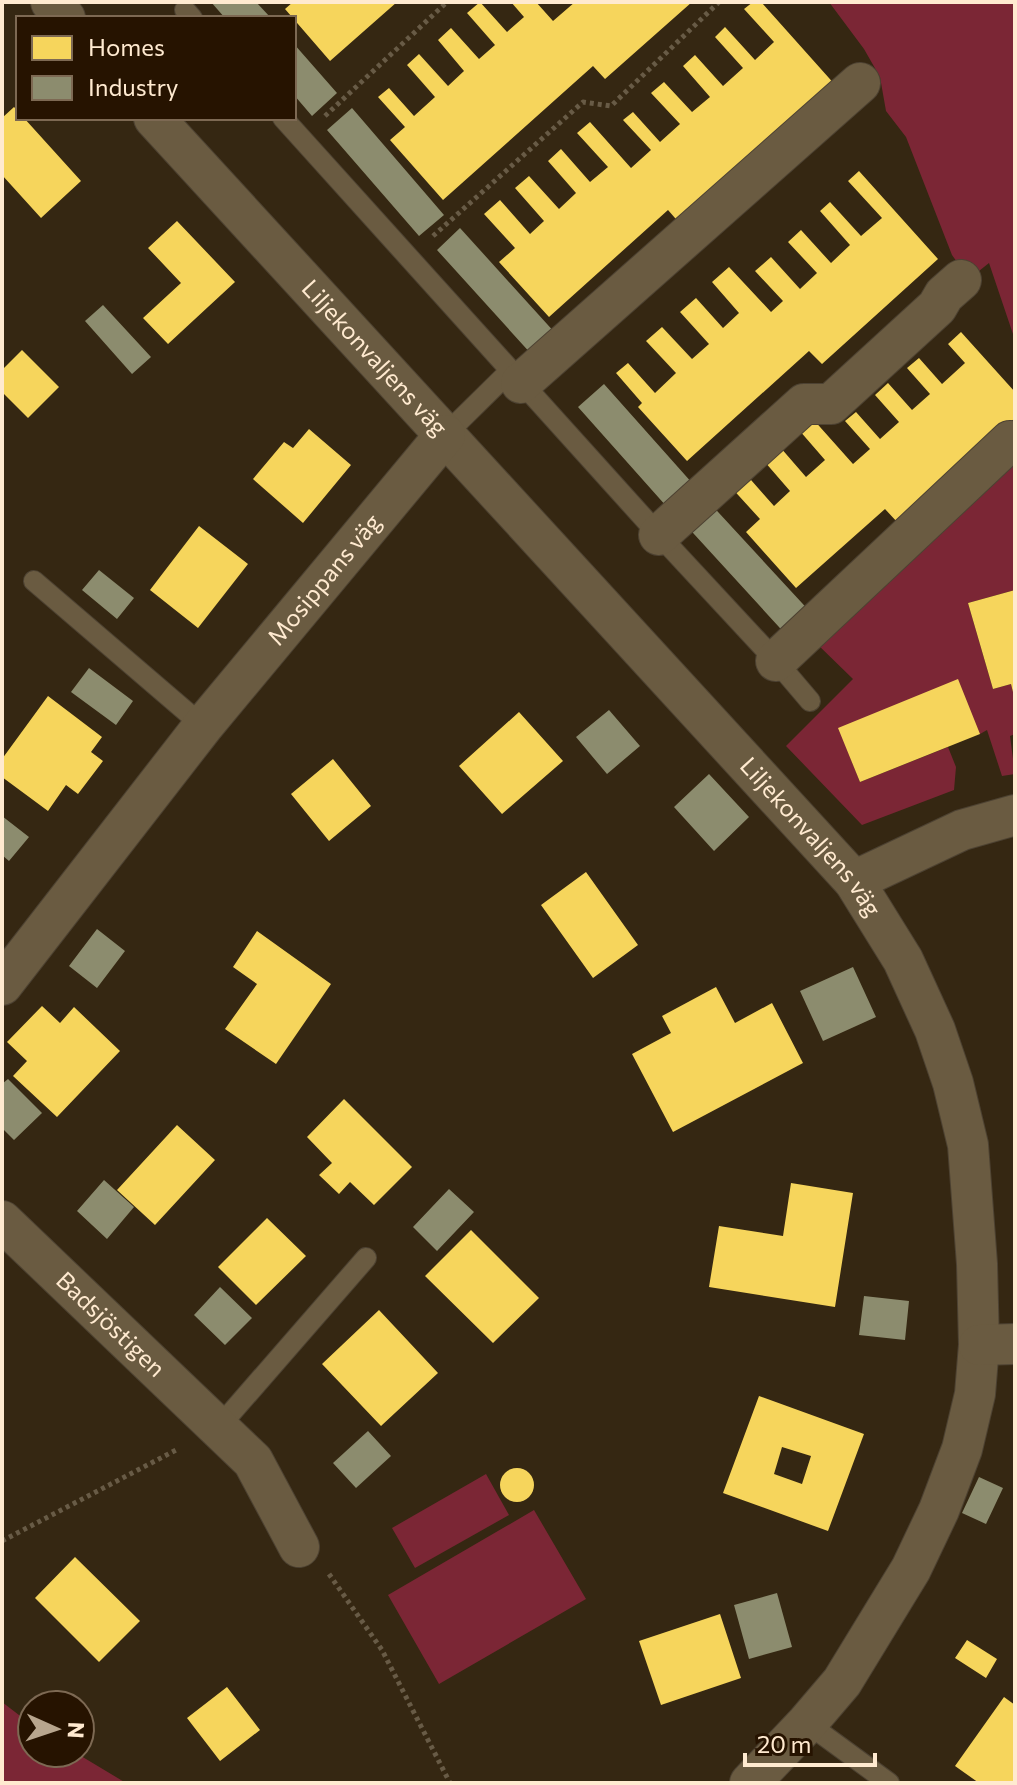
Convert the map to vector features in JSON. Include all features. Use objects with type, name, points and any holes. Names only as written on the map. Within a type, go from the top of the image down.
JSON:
[{"type":"street","points":[[516,377],[860,83]]},
{"type":"street","name":"Liljekonvaljens väg","points":[[156,120],[854,881],[903,960],[935,1030],[953,1083],[968,1145],[977,1264],[997,1344],[975,1394],[962,1449],[939,1510],[911,1569],[842,1682],[750,1783]]},
{"type":"street","points":[[659,535],[804,404],[831,404],[937,307],[944,295],[961,280]]},
{"type":"street","name":"Mosippans väg","points":[[2,985],[203,726],[445,435]]},
{"type":"street","points":[[776,661],[1010,441]]},
{"type":"street","points":[[854,881],[962,830],[1015,815]]},
{"type":"street","name":"Badsjöstigen","points":[[2,1221],[253,1461],[299,1547]]},
{"type":"lane","points":[[285,120],[810,701]]},
{"type":"lane","points":[[445,435],[516,377]]},
{"type":"lane","points":[[34,581],[203,726]]},
{"type":"lane","points":[[218,1428],[366,1258]]},
{"type":"lane","points":[[807,1723],[889,1783]]},
{"type":"path","points":[[301,138],[447,2]]},
{"type":"path","points":[[409,258],[583,102],[611,106],[719,2]]},
{"type":"path","points":[[2,1541],[218,1428]]},
{"type":"path","points":[[299,1547],[320,1560],[382,1650],[450,1783]]},
{"type":"shaded area","points":[[829,2],[1015,2],[1015,340],[989,263],[969,279],[952,255],[906,137],[886,111],[880,77],[864,49]]},
{"type":"shaded area","points":[[1015,463],[1015,590],[968,603],[993,689],[1011,684],[1015,699],[1015,734],[1010,736],[1015,774],[1002,776],[987,730],[980,734],[839,728],[860,782],[948,747],[956,767],[954,790],[862,825],[786,746],[853,679],[814,641]]},
{"type":"shaded area","points":[[486,1474],[509,1515],[415,1568],[392,1528]]},
{"type":"shaded area","points":[[534,1510],[586,1599],[439,1684],[388,1595]]},
{"type":"shaded area","points":[[2,1702],[16,1713],[16,1769],[96,1769],[96,1765],[126,1783],[2,1783]]},
{"type":"building: Homes","points":[[293,2],[397,2],[330,61],[296,22],[296,16],[291,16],[285,9]]},
{"type":"building: Homes","points":[[480,2],[507,32],[524,17],[511,2],[536,2],[553,21],[575,2],[692,2],[605,79],[593,66],[443,200],[390,140],[405,127],[378,97],[389,88],[414,116],[435,97],[407,65],[419,54],[448,86],[464,71],[438,40],[451,28],[479,59],[495,45],[467,13]]},
{"type":"building: Homes","points":[[753,2],[761,2],[837,87],[682,226],[668,210],[549,317],[499,262],[515,248],[484,214],[500,200],[530,234],[544,221],[515,188],[529,176],[559,209],[576,193],[548,161],[561,149],[590,182],[608,167],[577,133],[590,122],[631,168],[651,150],[623,120],[633,112],[660,142],[680,124],[651,93],[664,82],[692,112],[710,97],[683,66],[695,55],[723,86],[743,68],[715,37],[725,27],[755,60],[774,42],[744,9]]},
{"type":"building: Homes","points":[[14,107],[16,120],[26,120],[81,181],[41,218],[2,175],[2,118]]},
{"type":"building: Homes","points":[[859,171],[938,259],[822,364],[809,351],[687,461],[638,407],[642,403],[616,373],[628,363],[655,393],[676,373],[646,341],[662,327],[692,359],[709,344],[680,312],[696,298],[723,328],[739,313],[712,282],[729,267],[771,312],[783,301],[755,271],[771,257],[800,289],[817,273],[788,242],[801,230],[831,263],[850,245],[820,211],[830,202],[861,236],[882,218],[848,181]]},
{"type":"building: Homes","points":[[177,221],[235,282],[168,344],[143,318],[181,283],[148,248]]},
{"type":"building: Homes","points":[[961,332],[1015,392],[1015,418],[898,523],[885,509],[796,588],[746,532],[760,519],[729,485],[744,472],[774,506],[790,491],[764,461],[780,447],[806,477],[825,460],[799,430],[812,418],[853,464],[870,449],[845,421],[856,412],[880,439],[899,422],[875,395],[888,383],[912,410],[930,394],[907,368],[919,358],[942,384],[965,363],[948,344]]},
{"type":"building: Homes","points":[[22,350],[59,387],[28,418],[2,392],[2,370]]},
{"type":"building: Homes","points":[[309,429],[351,465],[303,523],[253,479],[284,442],[293,448]]},
{"type":"building: Homes","points":[[199,526],[248,564],[198,628],[150,590]]},
{"type":"building: Homes","points":[[1015,590],[1014,696],[1011,684],[993,689],[968,603]]},
{"type":"building: Homes","points":[[958,679],[980,734],[860,782],[838,728]]},
{"type":"building: Homes","points":[[48,696],[102,737],[91,752],[103,761],[78,794],[66,785],[48,811],[2,777],[2,759]]},
{"type":"building: Homes","points":[[519,712],[563,761],[502,814],[459,766]]},
{"type":"building: Homes","points":[[333,759],[371,806],[329,841],[291,794]]},
{"type":"building: Homes","points":[[586,872],[638,945],[593,978],[541,905]]},
{"type":"building: Homes","points":[[257,931],[331,984],[276,1064],[225,1029],[257,984],[233,967]]},
{"type":"building: Homes","points":[[716,987],[735,1023],[772,1003],[803,1063],[673,1132],[632,1054],[671,1033],[662,1016]]},
{"type":"building: Homes","points":[[42,1006],[60,1023],[74,1007],[120,1051],[57,1117],[13,1076],[27,1061],[7,1042]]},
{"type":"building: Homes","points":[[344,1099],[412,1167],[374,1205],[350,1182],[339,1194],[319,1175],[332,1163],[307,1137]]},
{"type":"building: Homes","points":[[177,1125],[215,1160],[155,1225],[117,1190]]},
{"type":"building: Homes","points":[[791,1183],[853,1193],[835,1307],[709,1287],[719,1226],[783,1236]]},
{"type":"building: Homes","points":[[267,1218],[306,1256],[256,1305],[218,1267]]},
{"type":"building: Homes","points":[[471,1230],[539,1298],[493,1343],[425,1276]]},
{"type":"building: Homes","points":[[379,1310],[438,1373],[381,1426],[322,1364]]},
{"type":"building: Homes","points":[[759,1396],[864,1434],[828,1531],[723,1493]],"holes":[[[782,1447],[811,1456],[802,1484],[774,1474]]]},
{"type":"building: Homes","points":[[517,1468],[529,1473],[534,1485],[529,1497],[517,1502],[505,1497],[500,1485],[505,1473]]},
{"type":"building: Homes","points":[[75,1557],[140,1621],[99,1662],[35,1598]]},
{"type":"building: Homes","points":[[720,1614],[741,1678],[661,1705],[639,1641]]},
{"type":"building: Homes","points":[[967,1640],[997,1659],[986,1678],[955,1658]]},
{"type":"building: Homes","points":[[227,1687],[260,1730],[220,1761],[187,1718]]},
{"type":"building: Homes","points":[[1004,1697],[1015,1705],[1015,1783],[979,1783],[955,1766]]},
{"type":"building: Industry","points":[[211,2],[256,2],[269,16],[223,16]]},
{"type":"building: Industry","points":[[296,46],[337,93],[312,116],[296,97]]},
{"type":"building: Industry","points":[[352,108],[444,215],[419,236],[327,130]]},
{"type":"building: Industry","points":[[460,228],[557,335],[533,356],[437,250]]},
{"type":"building: Industry","points":[[103,305],[151,357],[132,374],[85,321]]},
{"type":"building: Industry","points":[[604,384],[693,484],[667,507],[578,407]]},
{"type":"building: Industry","points":[[707,500],[814,616],[790,639],[683,522]]},
{"type":"building: Industry","points":[[99,570],[134,598],[117,619],[82,590]]},
{"type":"building: Industry","points":[[89,668],[133,701],[116,725],[71,692]]},
{"type":"building: Industry","points":[[609,710],[640,746],[607,774],[576,737]]},
{"type":"building: Industry","points":[[709,774],[749,817],[714,851],[674,807]]},
{"type":"building: Industry","points":[[2,816],[29,837],[9,861],[2,855]]},
{"type":"building: Industry","points":[[97,929],[125,951],[97,988],[69,966]]},
{"type":"building: Industry","points":[[853,967],[876,1017],[823,1041],[800,991]]},
{"type":"building: Industry","points":[[8,1079],[42,1113],[14,1140],[2,1128],[2,1084]]},
{"type":"building: Industry","points":[[104,1180],[134,1207],[107,1239],[77,1211]]},
{"type":"building: Industry","points":[[449,1189],[474,1212],[437,1251],[413,1227]]},
{"type":"building: Industry","points":[[220,1287],[252,1318],[225,1345],[194,1315]]},
{"type":"building: Industry","points":[[864,1296],[909,1301],[905,1340],[859,1335]]},
{"type":"building: Industry","points":[[368,1431],[391,1456],[356,1488],[333,1463]]},
{"type":"building: Industry","points":[[979,1477],[1003,1488],[986,1524],[962,1513]]},
{"type":"building: Industry","points":[[777,1593],[792,1647],[749,1659],[734,1605]]}]
